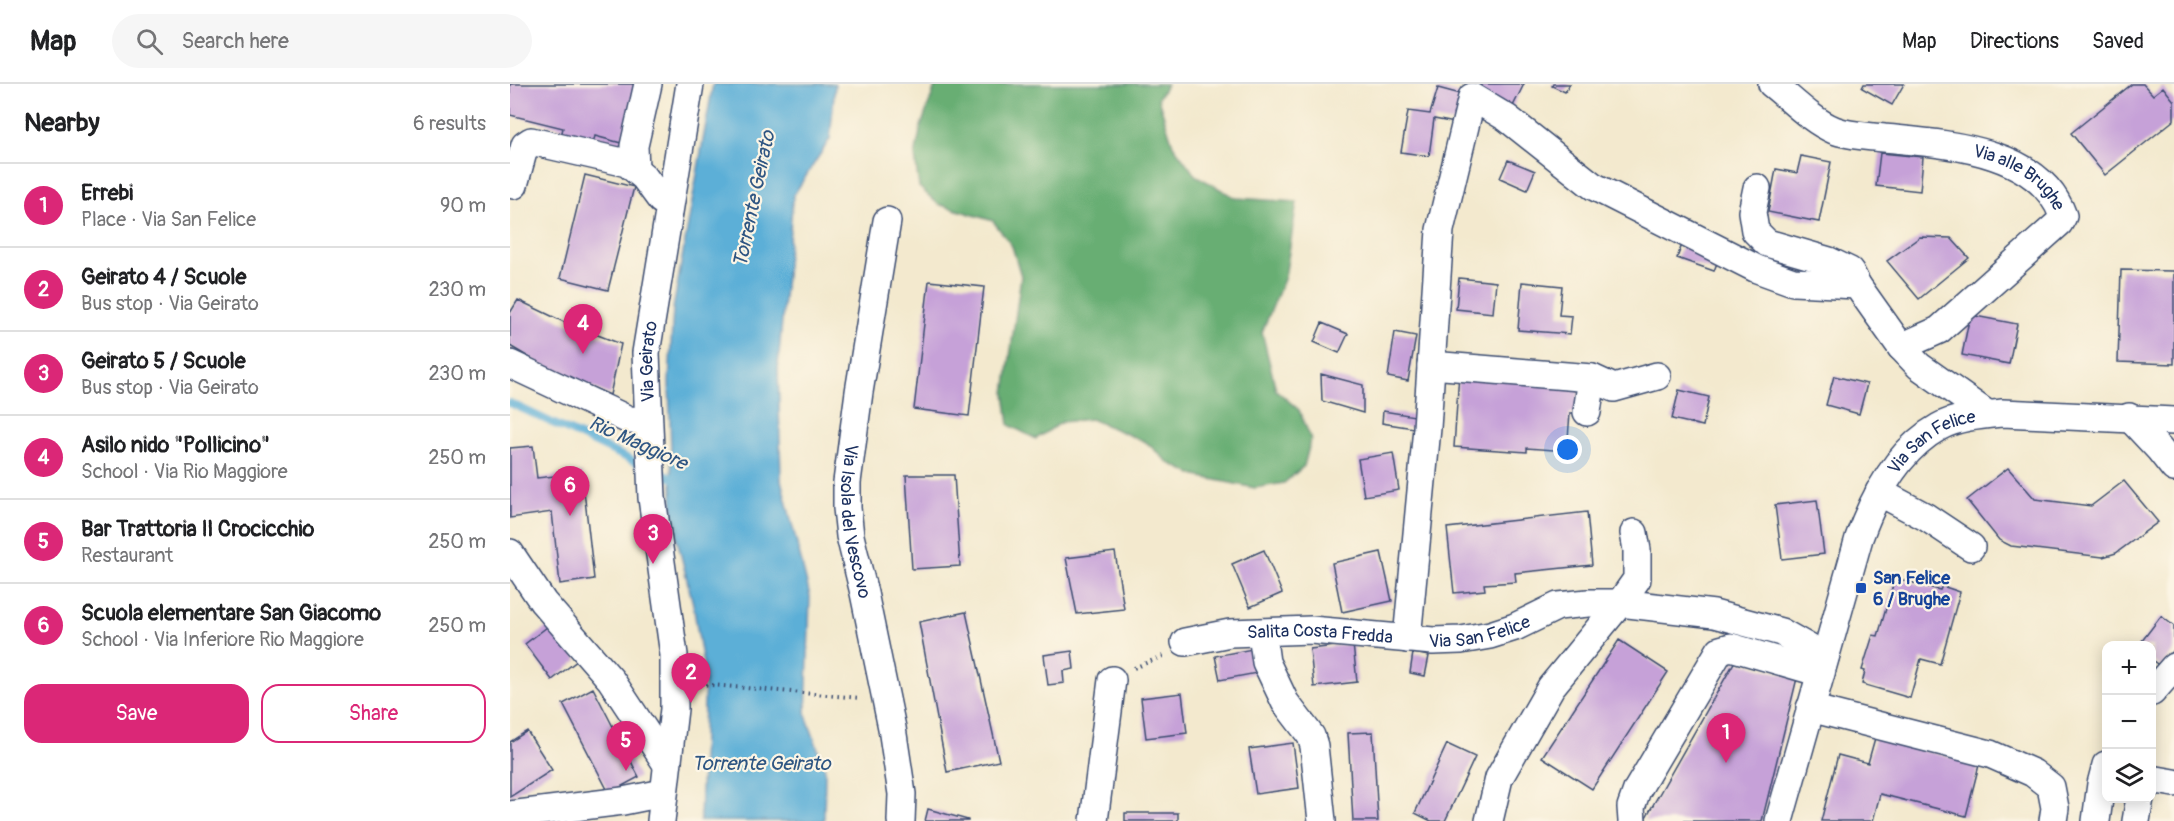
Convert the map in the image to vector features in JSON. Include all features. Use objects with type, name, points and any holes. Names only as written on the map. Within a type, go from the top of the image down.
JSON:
[{"type":"street","points":[[635,169],[634,146],[648,84]]},
{"type":"street","name":"Via Geirato","points":[[660,821],[674,709],[674,655],[652,498],[645,353],[690,84]]},
{"type":"street","name":"Via alle Brughe","points":[[1772,84],[1818,120],[1835,130],[1969,148],[1999,157],[2025,171],[2045,186],[2060,208],[2063,216],[2059,223],[1968,306],[1939,330],[1901,347]]},
{"type":"street","name":"Salita Costa Fredda","points":[[1185,642],[1230,633],[1311,630],[1407,639],[1421,502],[1440,230],[1472,97],[1507,118],[1593,186],[1757,268],[1794,282],[1857,285]]},
{"type":"street","points":[[514,185],[525,145],[531,141],[627,164],[635,169],[661,200],[669,204]]},
{"type":"street","points":[[1757,188],[1752,212],[1755,231],[1767,243],[1829,261],[1850,271],[1857,285],[1901,347],[1919,366],[1987,414]]},
{"type":"street","name":"Via Isola del Vescovo","points":[[887,221],[857,402],[847,482],[847,508],[850,536],[892,728],[902,794],[901,821]]},
{"type":"street","points":[[510,364],[648,429]]},
{"type":"street","points":[[1431,365],[1593,378],[1614,388],[1657,376]]},
{"type":"street","points":[[1587,412],[1593,378]]},
{"type":"street","name":"Via San Felice","points":[[1779,821],[1859,538],[1879,492],[1906,454],[1939,427],[1987,414],[2129,417],[2174,421]]},
{"type":"street","points":[[2129,417],[2160,449],[2174,468]]},
{"type":"street","points":[[1879,492],[1926,517],[1971,547]]},
{"type":"street","points":[[1489,821],[1499,778],[1545,697],[1637,579],[1634,533]]},
{"type":"street","points":[[510,553],[543,602],[611,680],[666,763]]},
{"type":"street","name":"Via San Felice","points":[[1407,639],[1461,640],[1515,627],[1558,606],[1620,603],[1714,614],[1781,632],[1818,683]]},
{"type":"street","points":[[1262,633],[1266,662],[1285,702],[1311,736],[1322,821]]},
{"type":"street","points":[[1632,821],[1630,807],[1637,790],[1720,650],[1731,647],[2033,773],[2051,787],[2055,808],[2053,821]]},
{"type":"street","points":[[2156,687],[2174,667]]},
{"type":"street","points":[[1095,821],[1112,680]]},
{"type":"street","points":[[1818,683],[1898,716]]},
{"type":"street","points":[[2096,821],[2102,780]]},
{"type":"street","points":[[2156,780],[2174,783]]},
{"type":"street","points":[[510,815],[623,801],[663,793]]},
{"type":"street","points":[[2136,821],[2139,803]]},
{"type":"path","points":[[1112,680],[1177,651],[1185,642]]},
{"type":"path","points":[[699,684],[835,695]]},
{"type":"green space","points":[[936,84],[1167,84],[1158,98],[1173,145],[1195,175],[1236,198],[1297,202],[1285,277],[1262,332],[1276,390],[1299,410],[1311,439],[1304,466],[1284,483],[1255,488],[1196,476],[1169,463],[1146,442],[1091,419],[1062,422],[1036,439],[1009,425],[1005,393],[1021,276],[1012,246],[993,221],[938,204],[919,187],[915,156],[921,126]]},
{"type":"water","name":"Torrente Geirato","points":[[713,84],[835,84],[830,139],[793,196],[778,366],[781,480],[810,596],[806,715],[825,769],[824,821],[700,821],[705,675],[693,604],[673,523],[669,382],[673,309]]},
{"type":"building","points":[[510,84],[637,84],[621,143],[595,136],[592,147],[560,140],[563,128],[510,115]]},
{"type":"building","points":[[1481,84],[1524,84],[1511,110],[1476,93]]},
{"type":"building","points":[[1553,84],[1570,84],[1565,92],[1552,86]]},
{"type":"building","points":[[1864,84],[1904,84],[1892,105],[1862,88]]},
{"type":"building","points":[[2132,84],[2143,84],[2153,95],[2163,87],[2174,101],[2174,120],[2105,175],[2071,133]]},
{"type":"building","points":[[1438,88],[1468,96],[1460,124],[1434,119],[1429,156],[1401,152],[1408,111],[1430,114]]},
{"type":"building","points":[[1880,153],[1923,157],[1920,191],[1876,186]]},
{"type":"building","points":[[1801,156],[1831,162],[1819,222],[1768,212],[1776,169],[1797,173]]},
{"type":"building","points":[[1508,160],[1535,171],[1527,190],[1500,178]]},
{"type":"building","points":[[585,175],[634,187],[608,290],[560,278]]},
{"type":"building","points":[[1920,237],[1951,238],[1969,258],[1919,299],[1887,261]]},
{"type":"building","points":[[1684,239],[1721,252],[1714,271],[1677,258]]},
{"type":"building","points":[[2121,270],[2174,271],[2174,364],[2118,362]]},
{"type":"building","points":[[1459,278],[1496,282],[1493,313],[1456,309]]},
{"type":"building","points":[[929,281],[984,287],[969,416],[914,409]]},
{"type":"building","points":[[1522,282],[1562,286],[1559,315],[1572,316],[1570,334],[1518,330]]},
{"type":"building","points":[[518,300],[564,322],[621,344],[610,395],[542,365],[510,346],[510,313]]},
{"type":"building","points":[[1970,315],[2017,324],[2009,364],[1962,355]]},
{"type":"building","points":[[1322,323],[1348,334],[1339,353],[1314,342]]},
{"type":"building","points":[[1395,332],[1416,336],[1408,381],[1388,377]]},
{"type":"building","points":[[1321,374],[1363,385],[1363,413],[1322,401]]},
{"type":"building","points":[[1459,374],[1579,389],[1577,413],[1570,413],[1567,451],[1527,448],[1527,452],[1454,447]]},
{"type":"building","points":[[1834,376],[1867,384],[1859,414],[1826,405]]},
{"type":"building","points":[[1679,390],[1709,397],[1703,426],[1672,419]]},
{"type":"building","points":[[1383,411],[1415,416],[1413,428],[1382,423]]},
{"type":"building","points":[[533,446],[537,478],[582,473],[594,579],[560,584],[552,512],[510,518],[510,448]]},
{"type":"building","points":[[1393,453],[1399,490],[1364,496],[1358,459]]},
{"type":"building","points":[[2008,468],[2035,499],[2091,506],[2124,481],[2158,522],[2116,553],[2103,557],[2011,546],[1999,540],[1967,500]]},
{"type":"building","points":[[906,475],[954,475],[960,566],[912,569]]},
{"type":"building","points":[[1817,500],[1824,554],[1782,559],[1775,505]]},
{"type":"building","points":[[1587,512],[1592,565],[1515,573],[1516,582],[1484,584],[1485,590],[1454,593],[1447,528]]},
{"type":"building","points":[[1264,550],[1282,593],[1250,607],[1232,564]]},
{"type":"building","points":[[1115,552],[1124,609],[1077,614],[1066,558]]},
{"type":"building","points":[[1381,552],[1392,601],[1342,612],[1332,563]]},
{"type":"building","points":[[1895,578],[1940,590],[1942,586],[1960,592],[1940,664],[1921,659],[1910,698],[1862,684],[1865,671],[1862,670],[1873,635],[1878,636]]},
{"type":"building","points":[[966,612],[999,761],[947,772],[919,622]]},
{"type":"building","points":[[2161,616],[2174,626],[2174,650],[2161,667],[2156,663],[2156,641],[2142,641]]},
{"type":"building","points":[[551,624],[578,660],[552,680],[525,644]]},
{"type":"building","points":[[1619,640],[1668,672],[1592,789],[1542,757]]},
{"type":"building","points":[[1353,644],[1357,682],[1314,687],[1310,649]]},
{"type":"building","points":[[1252,649],[1257,673],[1220,680],[1215,656]]},
{"type":"building","points":[[1072,651],[1074,669],[1063,671],[1064,683],[1048,685],[1044,655]]},
{"type":"building","points":[[1413,653],[1429,656],[1425,676],[1410,673]]},
{"type":"building","points":[[1735,661],[1797,678],[1762,821],[1647,821],[1645,819]]},
{"type":"building","points":[[593,688],[639,777],[609,793],[563,704]]},
{"type":"building","points":[[1182,693],[1187,733],[1146,738],[1141,698]]},
{"type":"building","points":[[527,731],[552,770],[510,797],[510,742]]},
{"type":"building","points":[[1373,732],[1378,821],[1353,821],[1348,733]]},
{"type":"building","points":[[1875,738],[1979,765],[1966,816],[1880,794],[1873,821],[1821,821],[1838,755],[1868,763]]},
{"type":"building","points":[[1293,743],[1299,788],[1256,794],[1249,749]]},
{"type":"building","points":[[1447,744],[1475,757],[1445,821],[1431,821],[1415,813]]},
{"type":"building","points":[[928,809],[968,820],[968,821],[925,821]]},
{"type":"building","points":[[1125,813],[1178,813],[1178,821],[1125,821]]},
{"type":"waterway","name":"Rio Maggiore","points":[[510,403],[644,466]]},
{"type":"waterway","name":"Rio Maggiore","points":[[655,471],[680,481]]},
{"type":"place","name":"Asilo nido \"Pollicino\"","points":[[583,354]]},
{"type":"place","name":"Scuola elementare San Giacomo","points":[[570,516]]},
{"type":"place","name":"Geirato 5 / Scuole","points":[[653,564]]},
{"type":"place","name":"San Felice 6 / Brughe","points":[[1861,588]]},
{"type":"place","name":"Geirato 4 / Scuole","points":[[691,703]]},
{"type":"place","name":"Errebi","points":[[1726,763]]},
{"type":"place","name":"Bar Trattoria Il Crocicchio","points":[[626,771]]}]
